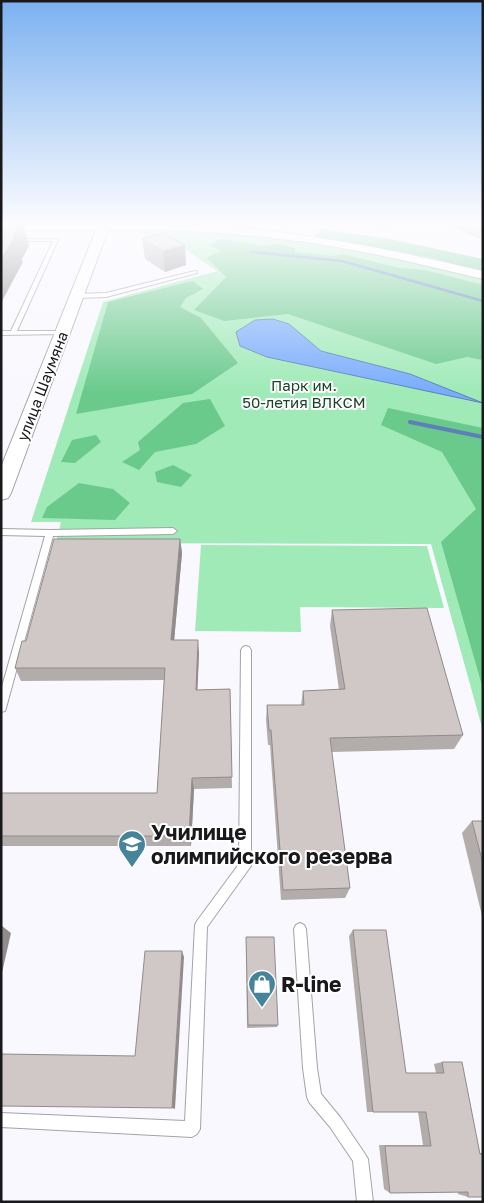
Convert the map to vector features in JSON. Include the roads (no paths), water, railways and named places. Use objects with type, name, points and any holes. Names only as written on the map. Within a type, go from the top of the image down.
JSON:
[{"type":"street","name":"улица Шаумяна","points":[[1,493],[82,280]]},
{"type":"lane","points":[[13,333],[37,280]]},
{"type":"lane","points":[[76,296],[106,296],[165,280]]},
{"type":"lane","points":[[1,333],[62,333]]},
{"type":"lane","points":[[1,532],[173,531]]},
{"type":"lane","points":[[1,708],[50,533]]},
{"type":"lane","points":[[1,1120],[192,1128],[201,925],[245,866],[246,650]]},
{"type":"lane","points":[[300,929],[310,1068],[314,1097],[335,1122],[360,1159],[365,1202]]},
{"type":"water","points":[[273,319],[289,324],[321,351],[410,374],[483,403],[267,357],[240,346],[236,332],[255,320]]},
{"type":"waterway","points":[[409,280],[483,301]]},
{"type":"waterway","points":[[410,422],[483,437]]},
{"type":"place","name":"Училище олимпийского резерва","points":[[132,868]]},
{"type":"place","name":"R-line","points":[[262,1008]]},
{"type":"park label","name":"Парк им. 50-летия ВЛКСМ","points":[[304,394]]}]
